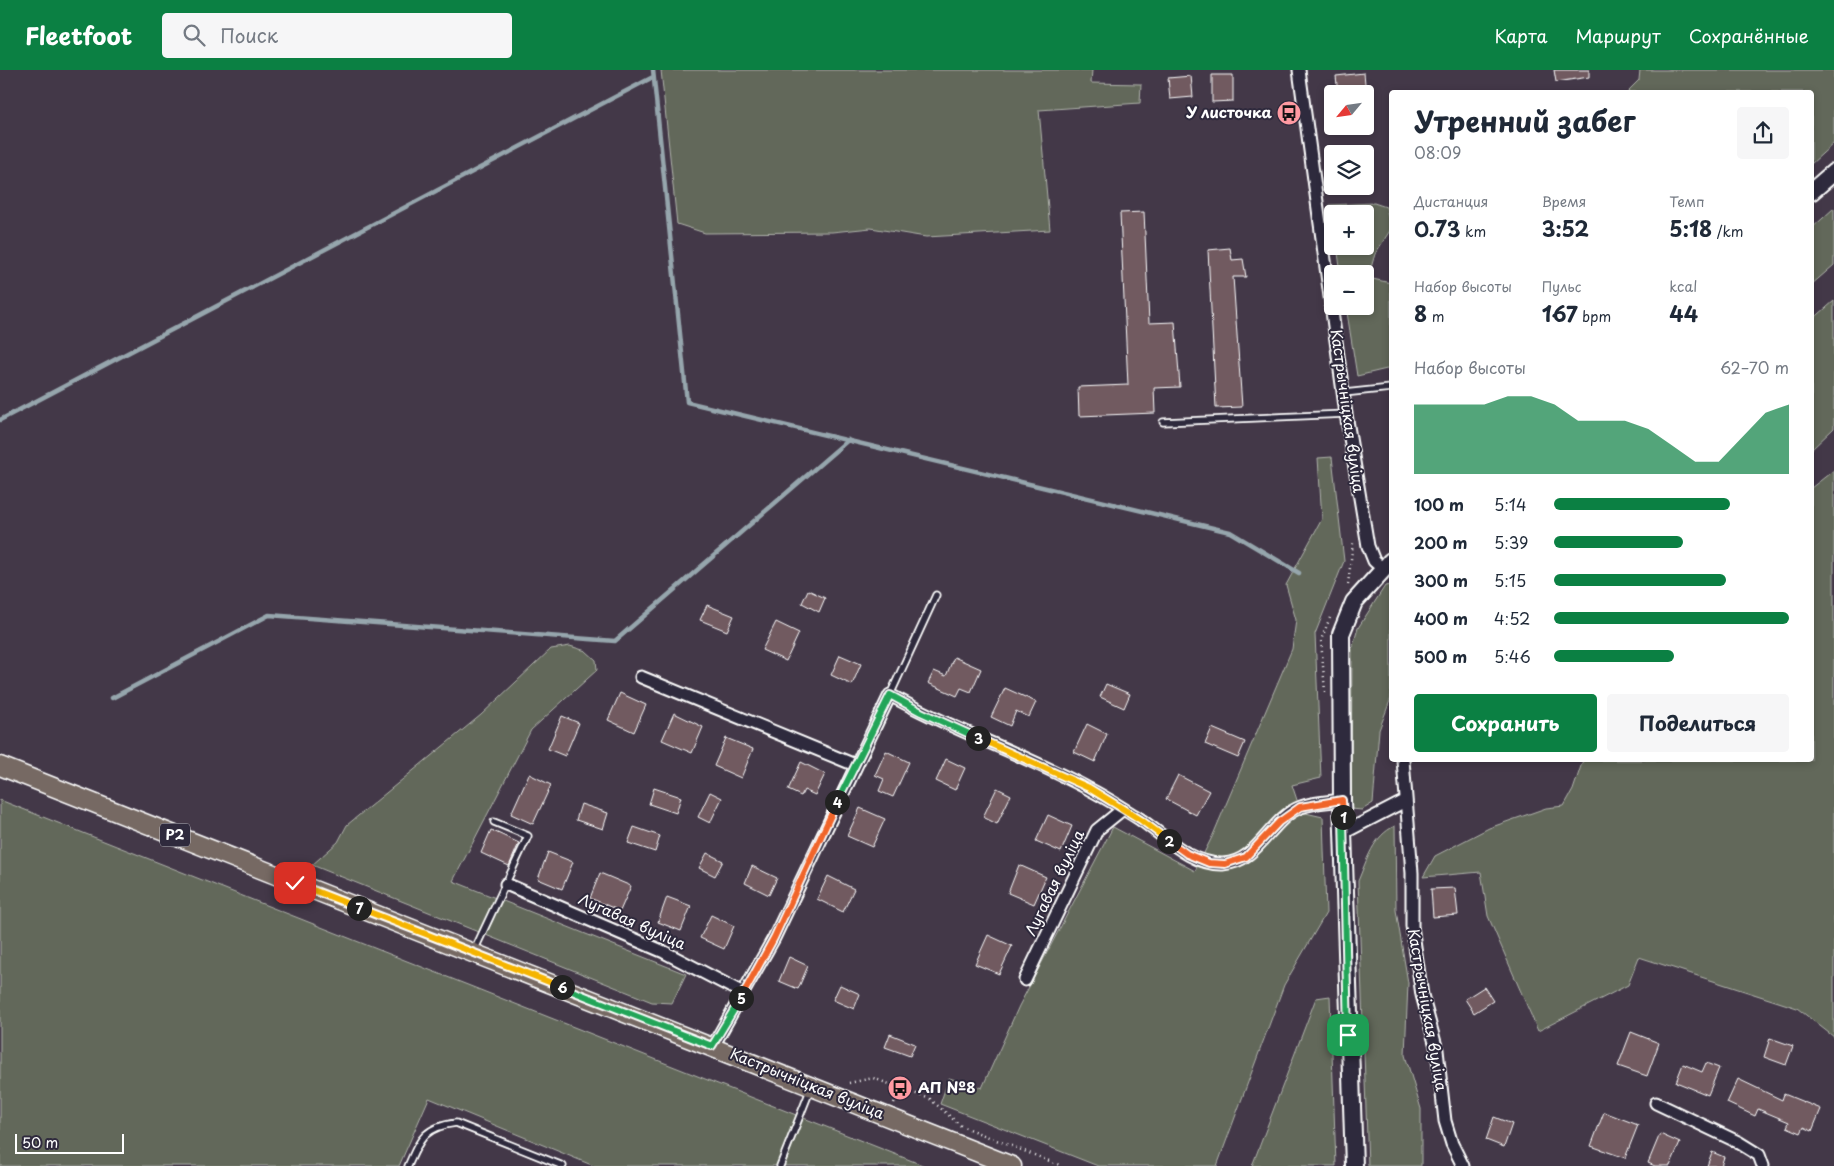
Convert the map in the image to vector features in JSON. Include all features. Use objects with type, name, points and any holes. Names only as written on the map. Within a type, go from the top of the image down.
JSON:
[{"type":"main road","name":"Кастрычніцкая вуліца","points":[[0,766],[1012,1166]]},
{"type":"street","name":"Кастрычніцкая вуліца","points":[[1300,70],[1346,414],[1368,546],[1374,561],[1387,565]]},
{"type":"street","points":[[1814,189],[1834,172]]},
{"type":"street","points":[[1354,1166],[1342,800],[1341,634],[1354,602],[1387,565]]},
{"type":"street","points":[[642,677],[855,765]]},
{"type":"street","points":[[712,1046],[774,938],[890,695],[921,712],[1089,788],[1123,809],[1187,854],[1209,863],[1225,864],[1246,857],[1279,822],[1300,807],[1342,800]]},
{"type":"street","name":"Кастрычніцкая вуліца","points":[[1403,762],[1412,873],[1412,926],[1422,995],[1437,1050],[1445,1121],[1452,1144],[1463,1166]]},
{"type":"street","points":[[1343,833],[1405,801]]},
{"type":"street","name":"Лугавая вуліца","points":[[1025,980],[1097,830],[1123,809]]},
{"type":"street","name":"Лугавая вуліца","points":[[506,884],[664,952],[743,993]]},
{"type":"street","points":[[1656,1103],[1738,1142],[1759,1155],[1763,1166]]},
{"type":"lane","points":[[1344,393],[1389,388]]},
{"type":"lane","points":[[1163,422],[1346,414]]},
{"type":"lane","points":[[890,695],[936,595]]},
{"type":"lane","points":[[474,953],[528,836],[494,822]]},
{"type":"lane","points":[[780,1166],[812,1086]]},
{"type":"lane","points":[[408,1166],[420,1139],[437,1125],[456,1123],[563,1166]]},
{"type":"path","points":[[873,1078],[930,1099],[961,1126],[1062,1166]]},
{"type":"green space","points":[[661,70],[1092,70],[1091,83],[1141,84],[1140,103],[1039,110],[1050,230],[926,237],[871,228],[832,232],[705,233],[677,224]]},
{"type":"green space","points":[[1640,70],[1834,70],[1834,143],[1814,161],[1814,90],[1629,90],[1639,80]]},
{"type":"green space","points":[[1374,203],[1386,207],[1389,232],[1375,254],[1372,265],[1340,265],[1338,255],[1374,255],[1374,205],[1329,205]]},
{"type":"green space","points":[[1834,208],[1834,265],[1814,282],[1814,226]]},
{"type":"green space","points":[[1374,279],[1389,283],[1389,368],[1357,376],[1347,315],[1374,315]]},
{"type":"green space","points":[[1834,301],[1834,428],[1814,447],[1814,318]]},
{"type":"green space","points":[[1332,457],[1344,561],[1315,634],[1321,778],[1292,785],[1301,812],[1323,817],[1326,913],[1284,985],[1217,1166],[1098,1166],[940,1104],[949,1078],[982,1088],[1019,1006],[1113,827],[1195,871],[1213,835],[1292,649],[1296,620],[1286,585],[1322,519],[1318,458]]},
{"type":"green space","points":[[1834,470],[1834,1037],[1797,1008],[1639,957],[1628,985],[1538,1031],[1488,916],[1481,872],[1423,877],[1435,856],[1489,828],[1546,808],[1564,806],[1573,790],[1582,762],[1814,762],[1814,486]]},
{"type":"green space","points":[[1389,585],[1389,703],[1379,730],[1373,803],[1362,810],[1351,809],[1352,649],[1358,628],[1385,586]]},
{"type":"green space","points":[[570,646],[586,651],[596,660],[597,670],[531,730],[453,881],[686,974],[672,1003],[652,1002],[312,865],[338,842],[347,825],[481,715],[551,649]]},
{"type":"green space","points":[[0,800],[925,1166],[594,1166],[429,1098],[399,1166],[0,1166]]},
{"type":"green space","points":[[1395,826],[1396,910],[1408,983],[1405,1055],[1421,1109],[1421,1166],[1368,1166],[1358,881],[1376,842],[1387,830]]},
{"type":"green space","points":[[1330,996],[1336,1166],[1252,1166],[1316,998]]},
{"type":"building","points":[[1554,70],[1589,70],[1589,77],[1556,82]]},
{"type":"building","points":[[1364,73],[1365,85],[1337,85],[1336,76]]},
{"type":"building","points":[[1212,75],[1233,75],[1233,101],[1212,102]]},
{"type":"building","points":[[1191,76],[1193,97],[1170,99],[1168,78]]},
{"type":"building","points":[[1144,212],[1149,323],[1175,322],[1180,387],[1154,388],[1155,413],[1079,416],[1078,387],[1128,385],[1120,213]]},
{"type":"building","points":[[1230,248],[1232,260],[1243,259],[1246,277],[1233,277],[1242,407],[1216,408],[1208,250]]},
{"type":"building","points":[[808,590],[825,598],[819,612],[802,603]]},
{"type":"building","points":[[707,605],[734,616],[727,631],[700,620]]},
{"type":"building","points":[[776,622],[799,633],[786,661],[762,650]]},
{"type":"building","points":[[840,655],[861,664],[852,685],[831,675]]},
{"type":"building","points":[[954,657],[981,669],[971,692],[961,688],[957,696],[928,683],[934,671],[946,676]]},
{"type":"building","points":[[1106,684],[1130,694],[1124,708],[1100,697]]},
{"type":"building","points":[[1005,688],[1036,702],[1029,717],[1016,711],[1010,726],[991,717]]},
{"type":"building","points":[[620,693],[646,705],[634,732],[608,720]]},
{"type":"building","points":[[674,713],[703,727],[692,753],[662,740]]},
{"type":"building","points":[[562,716],[579,723],[565,756],[548,749]]},
{"type":"building","points":[[1087,724],[1107,734],[1095,762],[1074,752]]},
{"type":"building","points":[[1212,728],[1245,742],[1238,758],[1205,744]]},
{"type":"building","points":[[726,738],[753,749],[741,778],[714,766]]},
{"type":"building","points":[[886,751],[909,762],[893,797],[879,791],[884,779],[875,775]]},
{"type":"building","points":[[946,759],[965,768],[955,790],[936,781]]},
{"type":"building","points":[[801,762],[825,774],[815,795],[804,790],[801,796],[788,790]]},
{"type":"building","points":[[529,774],[551,785],[533,824],[511,814]]},
{"type":"building","points":[[1178,775],[1209,791],[1196,815],[1166,799]]},
{"type":"building","points":[[654,788],[681,797],[676,813],[649,804]]},
{"type":"building","points":[[997,788],[1011,795],[997,824],[983,817]]},
{"type":"building","points":[[710,792],[722,798],[710,823],[698,817]]},
{"type":"building","points":[[581,804],[608,813],[603,829],[576,820]]},
{"type":"building","points":[[860,808],[885,819],[872,847],[847,836]]},
{"type":"building","points":[[1048,815],[1072,826],[1061,852],[1036,841]]},
{"type":"building","points":[[634,827],[660,836],[655,852],[628,843]]},
{"type":"building","points":[[491,830],[519,843],[509,866],[481,853]]},
{"type":"building","points":[[548,852],[573,862],[562,889],[538,879]]},
{"type":"building","points":[[707,853],[723,861],[715,876],[699,868]]},
{"type":"building","points":[[1019,865],[1046,877],[1034,904],[1008,893]]},
{"type":"building","points":[[752,866],[777,878],[769,895],[745,883]]},
{"type":"building","points":[[600,873],[631,886],[620,911],[590,898]]},
{"type":"building","points":[[828,876],[854,889],[843,912],[817,899]]},
{"type":"building","points":[[1455,888],[1458,915],[1433,917],[1431,889]]},
{"type":"building","points":[[667,897],[691,906],[681,931],[658,922]]},
{"type":"building","points":[[711,915],[734,926],[724,949],[700,938]]},
{"type":"building","points":[[988,935],[1012,946],[999,974],[975,964]]},
{"type":"building","points":[[789,957],[808,966],[798,989],[779,981]]},
{"type":"building","points":[[840,985],[860,994],[854,1009],[833,1000]]},
{"type":"building","points":[[1484,987],[1493,1001],[1474,1013],[1465,999]]},
{"type":"building","points":[[1631,1032],[1659,1043],[1647,1076],[1618,1066]]},
{"type":"building","points":[[890,1034],[915,1044],[910,1056],[885,1047]]},
{"type":"building","points":[[1770,1038],[1793,1046],[1786,1065],[1764,1057]]},
{"type":"building","points":[[1706,1063],[1719,1068],[1708,1095],[1676,1082],[1683,1064],[1702,1072]]},
{"type":"building","points":[[1738,1079],[1782,1100],[1784,1094],[1821,1109],[1812,1131],[1804,1127],[1801,1133],[1787,1127],[1789,1122],[1758,1109],[1755,1116],[1727,1103]]},
{"type":"building","points":[[1604,1112],[1638,1125],[1625,1158],[1591,1146]]},
{"type":"building","points":[[1494,1117],[1512,1124],[1504,1147],[1486,1140]]},
{"type":"building","points":[[1660,1134],[1680,1143],[1670,1166],[1655,1166],[1648,1163]]},
{"type":"building","points":[[1712,1152],[1724,1157],[1721,1166],[1707,1166]]},
{"type":"waterway","points":[[653,70],[687,402],[1230,532],[1299,573]]},
{"type":"waterway","points":[[0,420],[653,77]]},
{"type":"waterway","points":[[112,698],[269,615],[615,641],[848,440]]},
{"type":"place","name":"У листочка","points":[[1289,113]]},
{"type":"place","name":"АП №8","points":[[900,1088]]},
{"type":"route","points":[[295,883],[712,1046],[774,938],[890,695],[921,712],[1089,788],[1141,820],[1187,854],[1209,863],[1225,864],[1246,857],[1279,822],[1300,807],[1342,800],[1348,1035]]}]
